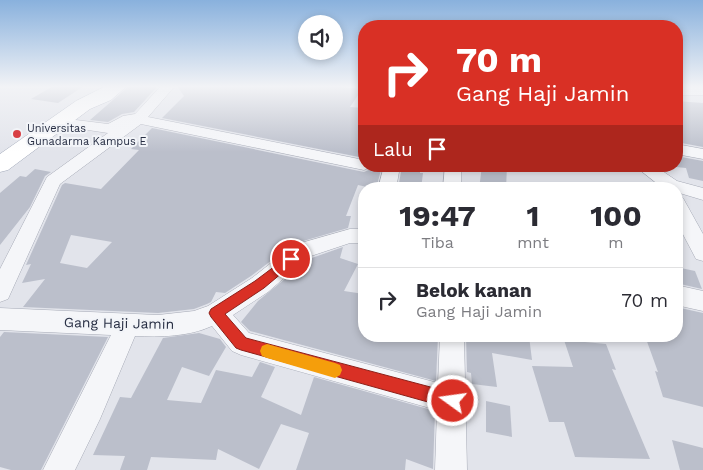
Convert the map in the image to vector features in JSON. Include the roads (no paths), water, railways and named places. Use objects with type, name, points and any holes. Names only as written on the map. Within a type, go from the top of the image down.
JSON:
[{"type":"main road","points":[[0,165],[79,108]]},
{"type":"street","points":[[0,292],[53,181],[138,119],[148,108]]},
{"type":"street","points":[[60,122],[110,129],[128,119],[138,119],[358,164]]},
{"type":"street","points":[[683,151],[703,154]]},
{"type":"street","points":[[650,172],[661,182]]},
{"type":"street","points":[[683,193],[703,194]]},
{"type":"street","points":[[683,212],[703,253]]},
{"type":"street","name":"Gang Haji Jamin","points":[[0,319],[126,326],[176,325],[195,322],[216,313],[260,285],[301,252],[358,235]]},
{"type":"street","points":[[683,297],[703,301]]},
{"type":"street","points":[[216,313],[241,343],[453,401]]},
{"type":"street","points":[[58,470],[90,409],[126,326]]},
{"type":"street","points":[[452,342],[452,470]]},
{"type":"place","name":"Universitas Gunadarma Kampus E","points":[[17,134]]}]
